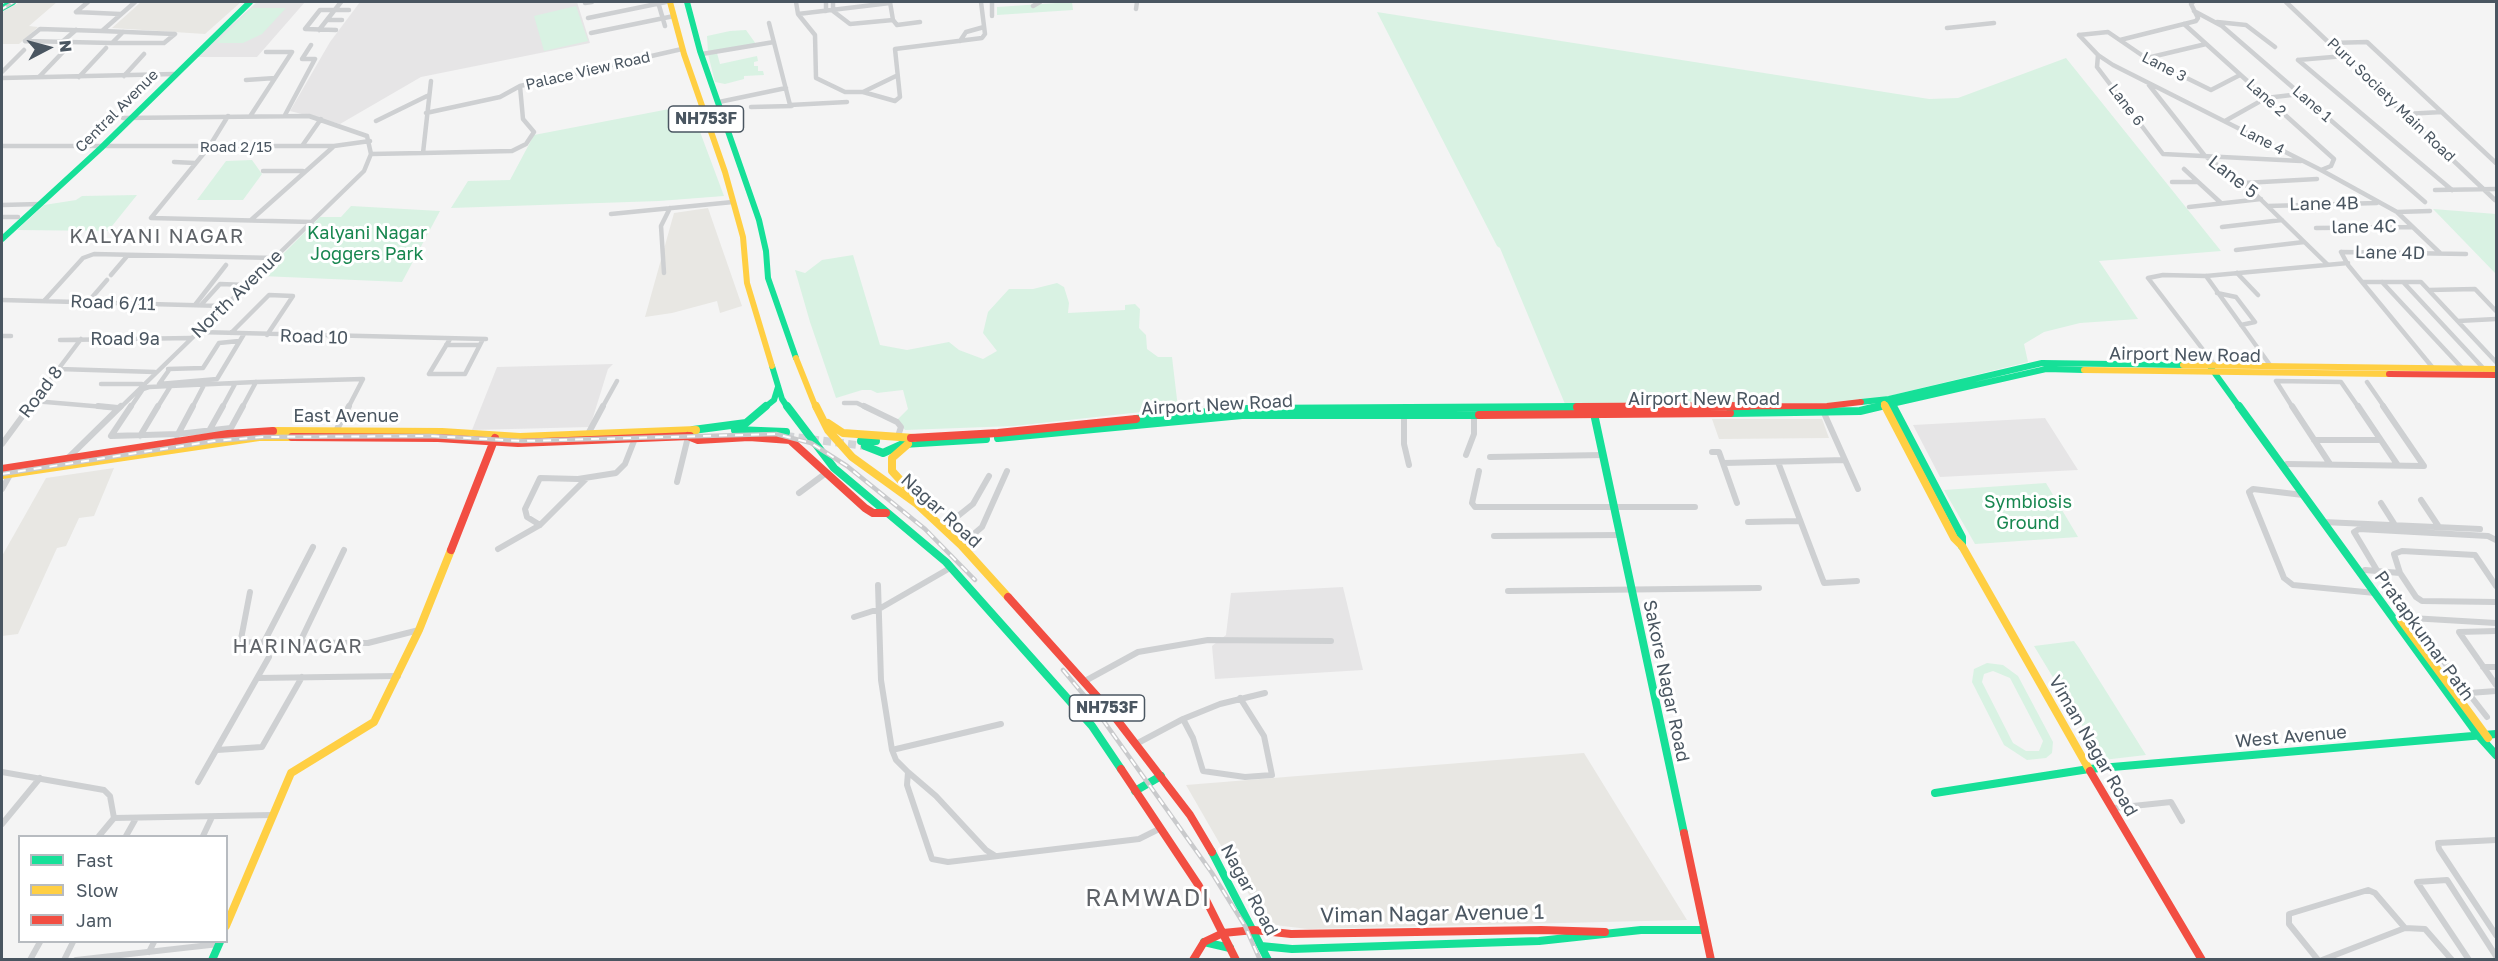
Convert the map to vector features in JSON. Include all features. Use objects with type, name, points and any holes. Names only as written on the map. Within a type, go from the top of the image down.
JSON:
[{"type":"main road","points":[[2,6],[7,2]]},
{"type":"main road","points":[[2,6],[13,2]]},
{"type":"main road","name":"Central Avenue","points":[[2,239],[245,2]]},
{"type":"main road","name":"Central Avenue","points":[[171,74],[250,2]]},
{"type":"main road","name":"NH753F","points":[[668,2],[733,201],[742,233],[747,283],[782,399],[830,470]]},
{"type":"main road","name":"Nagar Road","points":[[687,2],[702,54],[759,220],[766,251],[768,278],[808,392],[833,438],[852,457],[921,508],[961,544],[1136,744],[1190,815],[1224,871],[1268,960]]},
{"type":"main road","name":"Central Avenue","points":[[2,233],[36,204]]},
{"type":"main road","points":[[739,224],[750,225],[759,220]]},
{"type":"main road","points":[[742,233],[750,228],[761,229]]},
{"type":"main road","name":"Airport New Road","points":[[1887,403],[1827,406],[1594,411],[1474,414],[1242,415],[1017,437],[908,444],[883,453],[863,444],[914,438],[998,434],[1241,409],[1594,411],[1824,413],[1887,403],[2046,369],[2270,365],[2496,369]]},
{"type":"main road","name":"Airport New Road","points":[[2213,367],[2496,375]]},
{"type":"main road","name":"Pratapkumar Path","points":[[2213,367],[2273,449],[2303,495],[2365,570],[2398,621],[2483,735]]},
{"type":"main road","points":[[690,432],[746,423],[774,400],[778,387]]},
{"type":"main road","name":"Viman Nagar Road","points":[[1887,403],[1962,537],[1962,546],[2089,769],[2202,960]]},
{"type":"main road","name":"Sakore Nagar Road","points":[[1594,411],[1711,960]]},
{"type":"main road","points":[[819,414],[834,429],[843,433],[914,438]]},
{"type":"main road","name":"East Avenue","points":[[2,475],[244,432],[441,432],[495,439],[588,434],[636,435]]},
{"type":"main road","points":[[690,432],[785,434]]},
{"type":"main road","points":[[690,432],[698,440],[749,437],[790,440],[830,470]]},
{"type":"main road","name":"East Avenue","points":[[174,446],[259,437],[495,439],[690,432]]},
{"type":"main road","points":[[228,921],[291,773],[374,722],[419,630],[495,439]]},
{"type":"main road","points":[[908,444],[892,458],[892,471],[915,495],[921,508]]},
{"type":"main road","name":"Pratapkumar Path","points":[[2273,449],[2287,464],[2374,593],[2456,694],[2496,755]]},
{"type":"main road","name":"East Avenue","points":[[2,469],[64,464]]},
{"type":"main road","name":"Nagar Road","points":[[830,470],[873,513],[886,513],[928,545],[951,567],[1092,726],[1199,886],[1236,960]]},
{"type":"main road","name":"West Avenue","points":[[1935,794],[2089,769],[2496,734]]},
{"type":"main road","points":[[1135,791],[1161,776]]},
{"type":"main road","name":"Viman Nagar Avenue 1","points":[[1204,942],[1223,933],[1254,930],[1291,934],[1541,930],[1612,933],[1703,930]]},
{"type":"main road","name":"Viman Nagar Avenue 1","points":[[1262,946],[1292,949],[1529,941],[1592,937],[1612,933]]},
{"type":"main road","points":[[1193,960],[1204,942],[1230,948]]},
{"type":"main road","points":[[212,960],[219,943]]},
{"type":"street","points":[[88,2],[76,12],[120,14]]},
{"type":"street","points":[[102,31],[135,2]]},
{"type":"street","points":[[319,30],[341,2]]},
{"type":"street","points":[[585,3],[592,2]]},
{"type":"street","points":[[658,2],[665,26]]},
{"type":"street","points":[[588,18],[658,2],[668,2]]},
{"type":"street","points":[[796,2],[798,14],[815,35],[816,78],[845,92],[863,92],[898,100],[900,97],[895,49],[982,38],[985,35],[981,2]]},
{"type":"street","points":[[826,2],[826,11]]},
{"type":"street","points":[[832,2],[833,11],[850,24],[893,20]]},
{"type":"street","points":[[798,14],[890,2],[893,20],[897,25],[920,22]]},
{"type":"street","points":[[992,2],[992,16]]},
{"type":"street","points":[[1033,6],[1040,2]]},
{"type":"street","points":[[1136,9],[1137,2]]},
{"type":"street","points":[[2121,40],[2196,21],[2190,4],[2193,2]]},
{"type":"street","name":"Puru Society Main Road","points":[[2286,2],[2495,200]]},
{"type":"street","points":[[336,30],[305,29],[321,10],[349,10]]},
{"type":"street","name":"Lane 1","points":[[2194,11],[2217,22],[2425,202]]},
{"type":"street","points":[[591,33],[674,16]]},
{"type":"street","points":[[327,20],[342,20]]},
{"type":"street","points":[[2217,22],[2246,25],[2275,47]]},
{"type":"street","points":[[770,23],[792,106]]},
{"type":"street","points":[[1947,28],[1994,23]]},
{"type":"street","name":"Lane 2","points":[[2184,24],[2334,159],[2331,166],[2321,170]]},
{"type":"street","points":[[960,41],[966,33],[984,27]]},
{"type":"street","points":[[40,29],[102,31],[175,34],[164,43],[25,41],[40,29]]},
{"type":"street","points":[[62,42],[75,30]]},
{"type":"street","points":[[112,43],[123,32]]},
{"type":"street","name":"Lane 4","points":[[2121,40],[2108,32],[2079,35],[2098,56],[2304,161],[2397,213],[2440,253]]},
{"type":"street","name":"Lane 3","points":[[2121,40],[2146,58],[2211,90],[2240,75]]},
{"type":"street","points":[[702,54],[774,42]]},
{"type":"street","points":[[2330,43],[2367,42],[2496,163]]},
{"type":"street","points":[[2146,58],[2206,44]]},
{"type":"street","points":[[285,115],[315,60],[302,59],[311,45]]},
{"type":"street","points":[[79,77],[106,48]]},
{"type":"street","name":"Palace View Road","points":[[426,113],[500,97],[520,86],[682,49]]},
{"type":"street","points":[[2,72],[24,50]]},
{"type":"street","points":[[39,77],[63,52]]},
{"type":"street","points":[[251,115],[292,52],[266,52]]},
{"type":"street","points":[[124,76],[144,54]]},
{"type":"street","name":"Lane 6","points":[[2098,56],[2097,67],[2163,154],[2205,156]]},
{"type":"street","points":[[2344,56],[2298,60],[2452,190]]},
{"type":"street","points":[[2,78],[171,74]]},
{"type":"street","points":[[863,92],[896,75]]},
{"type":"street","points":[[246,80],[274,78]]},
{"type":"street","points":[[423,153],[427,96],[431,81]]},
{"type":"street","name":"Lane 5","points":[[2147,82],[2205,156],[2243,183],[2327,264]]},
{"type":"street","points":[[127,118],[285,115],[321,119],[360,132],[370,141],[371,154],[512,151],[526,144],[534,132],[523,119],[520,86]]},
{"type":"street","points":[[719,102],[786,88]]},
{"type":"street","points":[[2225,121],[2266,98],[2300,94]]},
{"type":"street","points":[[376,121],[427,96]]},
{"type":"street","points":[[752,107],[847,102]]},
{"type":"street","points":[[2405,114],[2442,112]]},
{"type":"street","points":[[228,116],[209,147],[150,216],[151,218],[312,222]]},
{"type":"street","points":[[302,146],[321,119]]},
{"type":"street","name":"Road 2/15","points":[[2,146],[97,148],[334,146],[370,141]]},
{"type":"street","points":[[251,220],[303,171],[334,146]]},
{"type":"street","name":"North Avenue","points":[[64,464],[142,384],[364,171],[371,154]]},
{"type":"street","points":[[2205,156],[2304,161]]},
{"type":"street","points":[[174,162],[195,163]]},
{"type":"street","points":[[2184,169],[2221,203]]},
{"type":"street","points":[[263,171],[303,171]]},
{"type":"street","points":[[2243,183],[2318,179]]},
{"type":"street","points":[[2172,182],[2198,182]]},
{"type":"street","points":[[2435,190],[2496,189]]},
{"type":"street","points":[[2190,207],[2260,199]]},
{"type":"street","points":[[611,214],[733,201]]},
{"type":"street","name":"Lane 4B","points":[[2268,206],[2380,203]]},
{"type":"street","points":[[2,205],[36,204]]},
{"type":"street","points":[[664,273],[660,226],[670,208]]},
{"type":"street","points":[[2397,213],[2430,211]]},
{"type":"street","points":[[2,217],[18,217]]},
{"type":"street","points":[[2222,227],[2282,220]]},
{"type":"street","name":"lane 4C","points":[[2316,228],[2412,227]]},
{"type":"street","points":[[2236,250],[2304,242]]},
{"type":"street","name":"Lane 4D","points":[[2348,263],[2341,252],[2466,254]]},
{"type":"street","points":[[44,301],[88,255],[275,258]]},
{"type":"street","points":[[111,274],[128,255]]},
{"type":"street","points":[[2213,367],[2148,278],[2163,275],[2206,276],[2348,263],[2433,368]]},
{"type":"street","points":[[198,305],[226,265]]},
{"type":"street","points":[[2237,273],[2258,295]]},
{"type":"street","points":[[2206,276],[2270,365]]},
{"type":"street","points":[[88,302],[107,280]]},
{"type":"street","points":[[2362,282],[2421,282],[2496,362]]},
{"type":"street","points":[[2382,282],[2462,368]]},
{"type":"street","points":[[2404,283],[2484,369]]},
{"type":"street","points":[[198,305],[220,284],[247,285]]},
{"type":"street","points":[[2429,290],[2475,289],[2496,311]]},
{"type":"street","points":[[2217,293],[2236,297],[2256,322],[2241,325]]},
{"type":"street","points":[[231,333],[269,295],[293,296],[267,335]]},
{"type":"street","name":"Road 6/11","points":[[2,300],[224,306]]},
{"type":"street","points":[[2458,321],[2496,319]]},
{"type":"street","name":"Road 10","points":[[198,332],[483,341]]},
{"type":"street","points":[[169,370],[159,384],[217,379],[244,334]]},
{"type":"street","points":[[2,336],[11,336]]},
{"type":"street","name":"Road 9a","points":[[60,340],[191,338]]},
{"type":"street","name":"Road 8","points":[[2,444],[81,339]]},
{"type":"street","points":[[450,339],[429,374],[465,374],[483,341]]},
{"type":"street","points":[[160,367],[169,370],[203,368],[219,343],[239,341]]},
{"type":"street","points":[[446,345],[483,341]]},
{"type":"street","points":[[59,369],[155,372]]},
{"type":"street","points":[[256,382],[231,428],[178,434],[111,436],[143,389],[256,382],[363,379],[336,431]]},
{"type":"street","points":[[588,434],[617,381]]},
{"type":"street","points":[[2330,464],[2276,381],[2341,382],[2397,465]]},
{"type":"street","points":[[2287,464],[2397,465],[2402,467],[2424,465],[2367,382]]},
{"type":"street","points":[[101,384],[142,384]]},
{"type":"street","points":[[209,431],[235,384]]},
{"type":"street","points":[[174,446],[204,385]]},
{"type":"street","points":[[140,436],[170,387]]},
{"type":"street","points":[[34,401],[118,408]]},
{"type":"street","points":[[844,403],[856,403],[897,422],[901,428],[898,436]]},
{"type":"street","points":[[1824,413],[1858,489]]},
{"type":"street","points":[[1466,455],[1474,434],[1474,414]]},
{"type":"street","points":[[1404,415],[1404,444],[1409,465]]},
{"type":"street","points":[[677,482],[690,432]]},
{"type":"street","points":[[540,525],[527,517],[525,509],[540,478],[608,476],[621,470],[636,435]]},
{"type":"street","points":[[2314,440],[2380,440]]},
{"type":"street","points":[[1712,452],[1719,452],[1737,503]]},
{"type":"street","points":[[1490,456],[1603,455]]},
{"type":"street","points":[[1724,463],[1845,460]]},
{"type":"street","points":[[1778,462],[1824,583],[1857,582]]},
{"type":"street","points":[[798,493],[830,470]]},
{"type":"street","points":[[961,544],[982,527],[1007,471]]},
{"type":"street","points":[[1479,471],[1472,503],[1475,507],[1695,507]]},
{"type":"street","points":[[2,489],[11,473]]},
{"type":"street","points":[[943,528],[973,504],[989,476]]},
{"type":"street","points":[[498,549],[540,525],[586,478]]},
{"type":"street","points":[[2303,495],[2253,489],[2249,492],[2284,578],[2293,585],[2374,593]]},
{"type":"street","points":[[2421,500],[2439,527]]},
{"type":"street","points":[[2381,503],[2395,525]]},
{"type":"street","points":[[1748,522],[1800,521]]},
{"type":"street","points":[[2326,522],[2480,530]]},
{"type":"street","points":[[2496,540],[2488,536],[2356,530],[2357,538],[2377,571],[2411,618],[2496,623]]},
{"type":"street","points":[[1494,536],[1620,535]]},
{"type":"street","points":[[264,642],[314,547]]},
{"type":"street","points":[[299,644],[344,550]]},
{"type":"street","points":[[2496,586],[2478,558],[2471,554],[2396,551],[2394,554],[2394,561],[2400,573],[2416,597],[2422,601],[2496,603]]},
{"type":"street","points":[[854,618],[879,609],[951,567]]},
{"type":"street","points":[[2365,570],[2400,573]]},
{"type":"street","points":[[878,585],[881,680],[892,750],[896,760],[936,796],[986,850],[995,856]]},
{"type":"street","points":[[1508,591],[1759,588]]},
{"type":"street","points":[[250,592],[242,641],[299,644],[368,643],[419,630]]},
{"type":"street","points":[[2419,630],[2487,717]]},
{"type":"street","points":[[2496,631],[2459,632],[2496,685]]},
{"type":"street","points":[[1083,681],[1117,662],[1153,649],[1208,640],[1331,641]]},
{"type":"street","points":[[198,782],[269,657]]},
{"type":"street","points":[[2483,667],[2496,667]]},
{"type":"street","points":[[258,678],[398,676]]},
{"type":"street","points":[[217,750],[262,747],[302,677]]},
{"type":"street","points":[[2456,694],[2496,691]]},
{"type":"street","points":[[1136,744],[1183,719],[1240,698],[1265,693]]},
{"type":"street","points":[[1183,719],[1193,738],[1203,771],[1245,777],[1272,775],[1264,736],[1240,698]]},
{"type":"street","points":[[892,750],[1001,724]]},
{"type":"street","points":[[2,772],[105,790],[110,796],[114,818],[101,835]]},
{"type":"street","points":[[908,772],[907,785],[932,859],[938,862],[1139,839],[1161,828]]},
{"type":"street","points":[[2,824],[40,777]]},
{"type":"street","points":[[2112,808],[2171,802],[2182,821]]},
{"type":"street","points":[[114,818],[135,820],[273,815]]},
{"type":"street","points":[[203,835],[212,817]]},
{"type":"street","points":[[127,835],[135,820]]},
{"type":"street","points":[[2496,840],[2438,843],[2439,849],[2496,935]]},
{"type":"street","points":[[2469,960],[2417,882],[2432,879],[2447,880],[2496,956]]},
{"type":"street","points":[[2405,928],[2375,893],[2368,890],[2289,914],[2289,924],[2320,960],[2405,928],[2426,928],[2452,960]]},
{"type":"street","points":[[30,960],[39,943]]},
{"type":"street","points":[[64,960],[72,943]]},
{"type":"street","points":[[150,952],[154,943]]},
{"type":"street","points":[[76,960],[219,943]]},
{"type":"shaded area","points":[[20,2],[57,2],[29,26],[38,27],[19,44],[2,44],[2,12]]},
{"type":"shaded area","points":[[141,2],[241,2],[205,34],[112,28]]},
{"type":"shaded area","points":[[257,2],[305,2],[257,57],[196,57]]},
{"type":"shaded area","points":[[360,2],[577,2],[590,43],[421,77],[340,124],[290,111],[330,42]]},
{"type":"shaded area","points":[[708,208],[742,306],[720,313],[717,301],[672,313],[645,317],[674,213]]},
{"type":"shaded area","points":[[613,364],[608,369],[590,427],[472,430],[497,367]]},
{"type":"shaded area","points":[[2045,418],[2078,470],[1940,477],[1913,425]]},
{"type":"shaded area","points":[[1712,419],[1822,419],[1829,438],[1719,439]]},
{"type":"shaded area","points":[[114,468],[94,516],[79,518],[66,546],[57,548],[18,634],[2,636],[2,556],[46,478]]},
{"type":"shaded area","points":[[1343,587],[1363,670],[1215,679],[1212,646],[1226,635],[1231,593]]},
{"type":"shaded area","points":[[1584,753],[1687,920],[1308,929],[1266,924],[1186,785]]},
{"type":"green space","points":[[1072,2],[1073,10],[997,15],[997,7]]},
{"type":"green space","points":[[576,6],[588,41],[544,51],[534,16]]},
{"type":"green space","points":[[252,8],[286,8],[262,34],[243,43],[216,43]]},
{"type":"green space","points":[[1377,12],[1929,99],[1958,98],[2066,58],[2221,251],[2099,261],[2138,319],[2080,323],[2044,332],[2024,344],[2028,362],[1873,400],[1837,403],[1565,404],[1500,248]]},
{"type":"green space","points":[[746,30],[756,44],[708,52],[707,36]]},
{"type":"green space","points":[[717,53],[720,64],[757,56],[758,61],[754,62],[754,66],[758,66],[758,71],[763,71],[764,75],[744,76],[744,79],[725,84],[715,82],[708,54]]},
{"type":"green space","points":[[690,105],[724,196],[659,201],[451,208],[468,181],[510,180],[534,135]]},
{"type":"green space","points":[[252,160],[262,174],[243,200],[197,200],[226,161]]},
{"type":"green space","points":[[137,195],[108,231],[17,230],[44,205],[76,200],[82,196]]},
{"type":"green space","name":"Kalyani Nagar Joggers Park","points":[[351,206],[440,211],[402,282],[261,276],[320,217],[341,217]]},
{"type":"green space","points":[[2433,209],[2496,214],[2496,274]]},
{"type":"green space","points":[[853,255],[880,345],[907,350],[949,342],[959,350],[983,359],[997,351],[983,333],[988,312],[1009,289],[1033,289],[1057,283],[1064,287],[1069,303],[1068,313],[1125,310],[1125,305],[1135,304],[1140,309],[1139,328],[1146,335],[1147,349],[1158,357],[1172,357],[1178,408],[1014,426],[905,430],[897,420],[908,409],[903,390],[877,393],[862,390],[836,398],[795,270],[805,273],[822,260]]},
{"type":"green space","name":"Symbiosis Ground","points":[[2046,483],[2078,537],[1975,544],[1944,490]]},
{"type":"green space","points":[[2074,641],[2146,755],[2103,760],[2034,646]]},
{"type":"green space","points":[[1987,663],[2003,665],[2018,676],[2053,742],[2052,753],[2046,758],[2027,760],[2004,745],[1972,682],[1974,669]],"holes":[[[1993,671],[2010,678],[2043,741],[2039,751],[2026,751],[2013,743],[1982,682],[1984,674]]]},
{"type":"tunnel","points":[[786,436],[865,446]]},
{"type":"railway","points":[[2,9],[14,2]]},
{"type":"railway","points":[[2,474],[214,441],[263,437],[431,436],[522,441],[776,434],[811,443],[847,466],[925,529],[975,580]]},
{"type":"railway","points":[[1063,670],[1093,706],[1212,873],[1245,926],[1260,960]]},
{"type":"traffic: fast","points":[[2,8],[13,2]]},
{"type":"traffic: fast","points":[[2,239],[101,148],[250,2]]},
{"type":"traffic: fast","points":[[687,2],[700,51],[759,220],[766,251],[768,278],[796,358]]},
{"type":"traffic: fast","points":[[1861,402],[1889,399],[2042,363],[2183,365]]},
{"type":"traffic: fast","points":[[772,366],[782,399],[804,432],[834,468],[946,562],[1092,726],[1121,769]]},
{"type":"traffic: fast","points":[[2211,368],[2478,735],[2496,755]]},
{"type":"traffic: fast","points":[[1730,413],[1860,411],[2046,369],[2084,370]]},
{"type":"traffic: fast","points":[[693,430],[746,423],[774,400],[778,387]]},
{"type":"traffic: fast","points":[[1891,403],[1962,537],[1962,546]]},
{"type":"traffic: fast","points":[[1136,419],[1241,409],[1577,407]]},
{"type":"traffic: fast","points":[[1593,409],[1684,833]]},
{"type":"traffic: fast","points":[[998,438],[1242,415],[1479,415]]},
{"type":"traffic: fast","points":[[735,430],[786,432]]},
{"type":"traffic: fast","points":[[865,446],[883,453],[903,444],[986,439]]},
{"type":"traffic: fast","points":[[861,441],[876,441]]},
{"type":"traffic: fast","points":[[1935,793],[2089,769],[2496,734]]},
{"type":"traffic: fast","points":[[1135,791],[1161,776]]},
{"type":"traffic: fast","points":[[1212,852],[1268,960]]},
{"type":"traffic: fast","points":[[1261,946],[1292,949],[1539,941],[1641,930],[1703,930]]},
{"type":"traffic: fast","points":[[1204,942],[1230,948]]},
{"type":"traffic: fast","points":[[212,960],[220,943]]},
{"type":"traffic: slow","points":[[670,2],[684,54],[725,172],[743,237],[747,283],[772,366]]},
{"type":"traffic: slow","points":[[796,358],[808,392],[828,430],[852,457],[917,504],[961,545],[1008,597]]},
{"type":"traffic: slow","points":[[2183,365],[2496,369]]},
{"type":"traffic: slow","points":[[2084,370],[2389,374]]},
{"type":"traffic: slow","points":[[1884,404],[1954,538],[1962,546],[2090,771]]},
{"type":"traffic: slow","points":[[828,423],[843,433],[914,438]]},
{"type":"traffic: slow","points":[[273,431],[442,432],[520,437],[696,430]]},
{"type":"traffic: slow","points":[[2,475],[259,437],[292,437]]},
{"type":"traffic: slow","points":[[908,444],[892,458],[892,471],[915,496]]},
{"type":"traffic: slow","points":[[228,921],[291,773],[374,722],[419,630],[451,550]]},
{"type":"traffic: slow","points":[[2401,620],[2488,738]]},
{"type":"traffic: jam","points":[[2389,374],[2496,375]]},
{"type":"traffic: jam","points":[[1577,407],[1827,406],[1861,402]]},
{"type":"traffic: jam","points":[[1479,415],[1730,413]]},
{"type":"traffic: jam","points":[[911,438],[998,433],[1136,419]]},
{"type":"traffic: jam","points":[[2,469],[228,434],[273,431]]},
{"type":"traffic: jam","points":[[688,436],[698,440],[749,437],[790,440],[865,508],[873,513],[886,513]]},
{"type":"traffic: jam","points":[[292,437],[438,438],[518,443],[690,436]]},
{"type":"traffic: jam","points":[[451,550],[495,438]]},
{"type":"traffic: jam","points":[[1008,597],[1111,712],[1190,815],[1212,852]]},
{"type":"traffic: jam","points":[[1121,769],[1199,886],[1236,960]]},
{"type":"traffic: jam","points":[[2090,771],[2202,960]]},
{"type":"traffic: jam","points":[[1684,833],[1711,960]]},
{"type":"traffic: jam","points":[[1193,960],[1204,942],[1223,933],[1254,930],[1291,934],[1541,930],[1605,932]]},
{"type":"district","name":"KALYANI NAGAR","points":[[157,237]]},
{"type":"district","name":"HARINAGAR","points":[[298,647]]},
{"type":"district","name":"RAMWADI","points":[[1148,898]]}]
